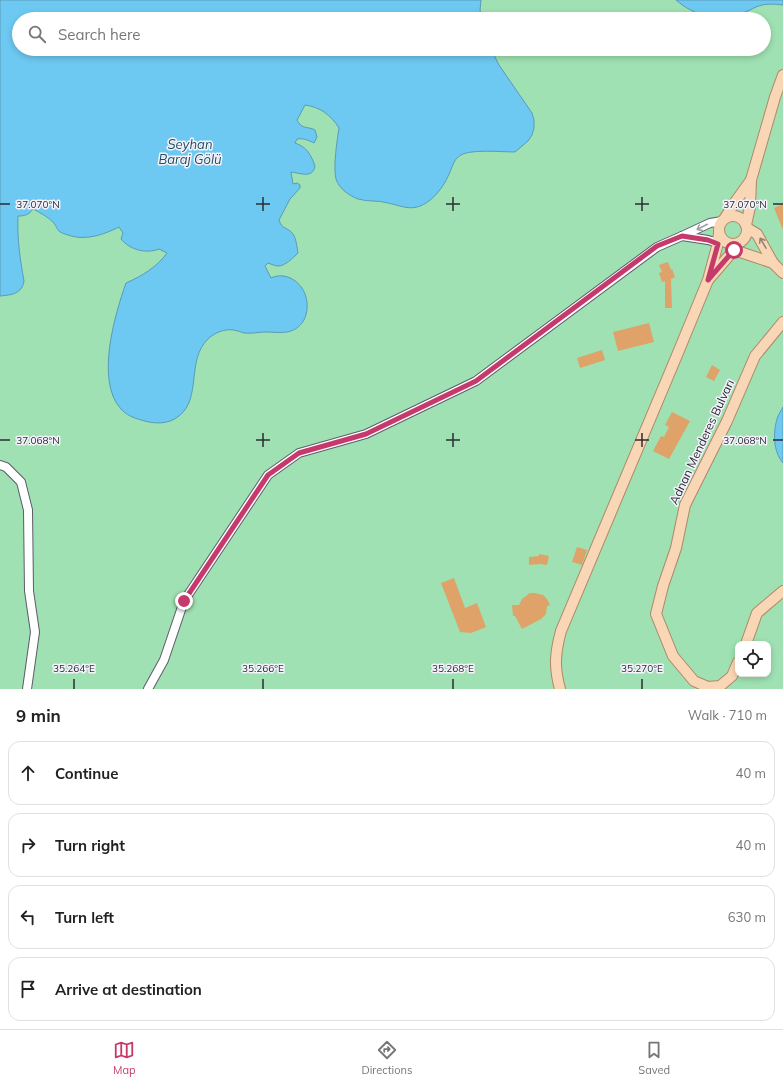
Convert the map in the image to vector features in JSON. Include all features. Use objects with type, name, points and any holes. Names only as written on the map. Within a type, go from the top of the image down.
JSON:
[{"type":"main road","points":[[708,280],[736,246],[742,241],[747,233],[751,180],[775,97],[783,75]]},
{"type":"main road","points":[[560,689],[556,665],[556,648],[561,631],[708,280],[718,244],[719,228],[751,180]]},
{"type":"main road","points":[[724,220],[730,216],[735,216],[744,221],[747,227],[757,234],[773,263],[783,273]]},
{"type":"main road","points":[[719,232],[728,243],[773,263]]},
{"type":"main road","name":"Adnan Menderes Bulvarı","points":[[735,669],[732,676],[720,686],[708,687],[694,681],[673,656],[656,614],[663,586],[676,548],[684,505],[727,420],[755,356],[783,322]]},
{"type":"main road","points":[[747,641],[757,613],[783,591]]},
{"type":"street","points":[[148,689],[164,660],[184,601],[268,475],[299,453],[366,434],[476,381],[657,246],[710,223],[724,220]]},
{"type":"street","points":[[682,236],[708,240],[718,244]]},
{"type":"street","points":[[0,465],[6,467],[21,482],[28,510],[29,591],[35,632],[27,689]]},
{"type":"green space","points":[[0,0],[783,0],[783,689],[0,689]]},
{"type":"water","name":"Seyhan Baraj Gölü","points":[[0,0],[481,0],[480,12],[12,12],[12,56],[494,56],[532,113],[534,128],[528,141],[515,152],[479,151],[461,155],[455,160],[446,181],[434,197],[421,206],[407,208],[384,202],[358,199],[342,189],[337,183],[335,174],[339,128],[325,112],[305,105],[297,120],[303,127],[315,130],[317,137],[314,143],[297,139],[295,143],[303,147],[308,152],[315,166],[312,173],[309,174],[291,172],[293,184],[297,183],[300,185],[300,188],[290,199],[279,220],[283,227],[294,236],[298,253],[281,266],[268,263],[265,266],[271,278],[277,276],[288,277],[293,279],[301,287],[307,303],[306,314],[302,324],[287,332],[244,333],[235,330],[224,330],[212,336],[201,348],[197,357],[190,399],[186,408],[179,416],[170,421],[156,423],[133,417],[125,413],[113,397],[109,382],[108,365],[113,329],[126,283],[149,271],[159,263],[167,253],[159,249],[144,251],[129,246],[121,239],[123,233],[119,227],[100,235],[74,237],[59,231],[54,223],[33,209],[26,215],[18,216],[19,248],[24,281],[23,285],[21,289],[15,293],[0,296]]},
{"type":"water","points":[[676,0],[783,0],[783,5],[763,5],[746,12],[695,12],[683,6]]},
{"type":"water","points":[[783,407],[783,463],[777,453],[775,430],[777,419]]},
{"type":"building","points":[[783,204],[783,230],[774,208]]},
{"type":"building","points":[[668,262],[675,277],[671,279],[672,308],[665,308],[665,281],[662,282],[659,273],[662,272],[659,265]]},
{"type":"building","points":[[649,323],[654,342],[618,351],[613,332]]},
{"type":"building","points":[[602,350],[605,360],[580,368],[577,358]]},
{"type":"building","points":[[712,365],[720,370],[714,381],[706,377]]},
{"type":"building","points":[[672,412],[690,421],[669,459],[653,451],[661,436],[664,437],[669,427],[665,425]]},
{"type":"building","points":[[577,547],[587,550],[582,565],[572,562]]},
{"type":"building","points":[[539,554],[549,556],[547,565],[529,565],[529,557],[539,556]]},
{"type":"building","points":[[454,578],[465,608],[477,603],[486,627],[471,633],[460,632],[441,583]]},
{"type":"building","points":[[530,593],[543,595],[550,605],[547,606],[546,614],[541,619],[522,629],[515,616],[513,616],[512,605],[519,605],[522,599]]},
{"type":"route","points":[[184,601],[268,475],[299,453],[366,434],[476,381],[657,246],[682,236],[708,240],[718,244],[708,280],[734,250]]}]
